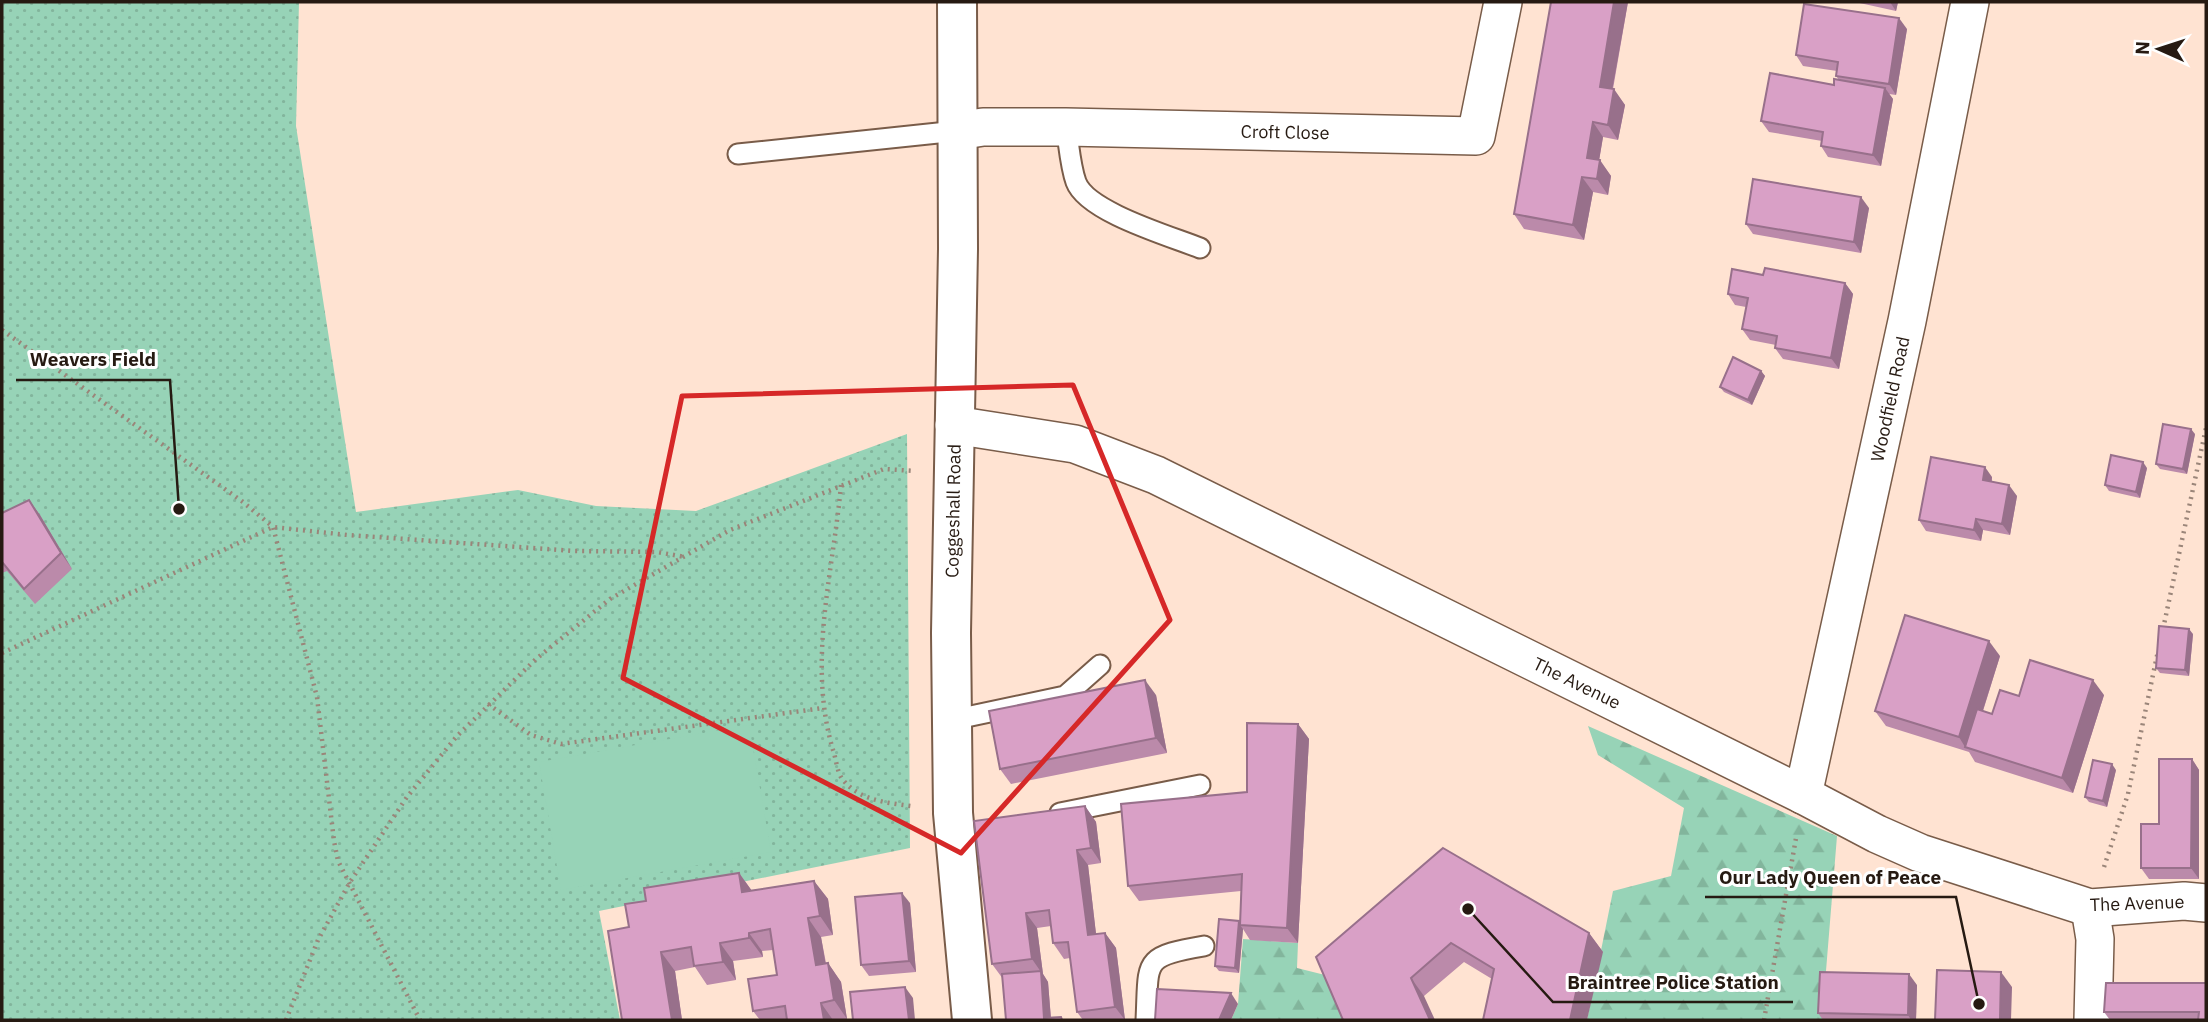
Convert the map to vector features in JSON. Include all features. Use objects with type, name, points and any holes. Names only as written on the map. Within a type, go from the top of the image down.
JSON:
[{"type":"main road","name":"Coggeshall Road","points":[[957,2],[958,250],[952,720],[972,1020]]},
{"type":"street","name":"Croft Close","points":[[957,131],[983,127],[1066,127],[1476,136],[1503,2]]},
{"type":"street","name":"Woodfield Road","points":[[1803,795],[1907,321],[1970,2]]},
{"type":"street","name":"The Avenue","points":[[954,425],[1075,444],[1156,475],[1920,853],[2090,908],[2206,902]]},
{"type":"street","points":[[2090,908],[2095,939],[2093,1020]]},
{"type":"lane","points":[[1066,127],[1076,182],[1085,197],[1104,209],[1200,248]]},
{"type":"lane","points":[[737,155],[957,131]]},
{"type":"lane","points":[[952,720],[1065,696],[1100,666]]},
{"type":"lane","points":[[1044,816],[1200,785]]},
{"type":"lane","points":[[1146,1020],[1150,966],[1157,958],[1167,953],[1204,946]]},
{"type":"path","points":[[2,330],[243,502],[273,527],[317,697],[338,861],[420,1020]]},
{"type":"path","points":[[2090,908],[2128,794],[2206,428]]},
{"type":"path","points":[[286,1020],[318,940],[350,882],[407,797],[457,736],[536,659],[610,599],[730,530],[884,469],[954,472]]},
{"type":"path","points":[[841,485],[820,672],[822,708],[842,779],[871,800],[961,826]]},
{"type":"path","points":[[2,653],[273,527],[562,550],[657,552],[685,557]]},
{"type":"path","points":[[488,704],[531,735],[561,744],[822,708]]},
{"type":"path","points":[[1764,1020],[1803,795]]},
{"type":"highlighted area","points":[[1073,385],[1170,620],[961,853],[623,678],[682,396]]},
{"type":"green space","points":[[2,2],[299,2],[296,126],[356,512],[518,490],[596,506],[696,511],[907,434],[910,848],[599,911],[620,1020],[2,1020]]},
{"type":"green space","points":[[749,725],[771,852],[561,890],[539,762]]},
{"type":"green space","points":[[1588,726],[1837,836],[1822,1020],[1587,1020],[1613,891],[1671,876],[1684,808],[1598,755]]},
{"type":"green space","points":[[1243,939],[1298,943],[1297,968],[1329,976],[1348,1020],[1231,1020],[1238,1004]]},
{"type":"building","points":[[1551,2],[1614,2],[1600,87],[1614,89],[1608,125],[1593,122],[1587,158],[1600,160],[1597,179],[1582,177],[1573,225],[1514,214]]},
{"type":"building","points":[[1804,4],[1899,18],[1889,84],[1836,76],[1838,62],[1796,55]]},
{"type":"building","points":[[1770,73],[1834,85],[1834,79],[1885,88],[1873,155],[1821,146],[1823,132],[1761,121]]},
{"type":"building","points":[[1753,179],[1861,197],[1854,242],[1746,224]]},
{"type":"building","points":[[1765,268],[1845,283],[1831,358],[1775,348],[1777,336],[1742,329],[1748,298],[1728,294],[1732,269],[1763,275]]},
{"type":"building","points":[[1733,357],[1761,371],[1748,400],[1720,387]]},
{"type":"building","points":[[2163,424],[2191,429],[2183,469],[2156,464]]},
{"type":"building","points":[[2111,455],[2143,462],[2136,492],[2105,485]]},
{"type":"building","points":[[1931,457],[1985,467],[1983,480],[2009,485],[2002,524],[1976,519],[1974,530],[1919,520]]},
{"type":"building","points":[[29,500],[61,553],[24,589],[2,562],[2,513]]},
{"type":"building","points":[[1905,615],[1989,641],[1959,737],[1875,711]]},
{"type":"building","points":[[2159,626],[2189,629],[2185,670],[2156,668]]},
{"type":"building","points":[[2030,660],[2093,680],[2062,778],[1965,747],[1977,709],[1992,714],[2000,690],[2019,696]]},
{"type":"building","points":[[1145,680],[1156,738],[1000,769],[989,711]]},
{"type":"building","points":[[1247,723],[1298,724],[1287,928],[1240,925],[1242,874],[1128,886],[1121,804],[1247,792]]},
{"type":"building","points":[[2159,759],[2192,759],[2191,868],[2141,868],[2141,824],[2159,824]]},
{"type":"building","points":[[2093,760],[2112,764],[2103,801],[2085,797]]},
{"type":"building","points":[[1085,806],[1091,848],[1077,850],[1088,935],[1105,933],[1115,1007],[1077,1012],[1068,942],[1053,943],[1049,910],[1026,913],[1032,959],[992,964],[974,821]]},
{"type":"building","points":[[1443,848],[1589,933],[1570,1020],[1483,1020],[1494,969],[1451,943],[1411,978],[1430,1020],[1343,1020],[1316,957]]},
{"type":"building","points":[[739,873],[742,892],[814,881],[820,916],[808,918],[816,965],[828,963],[834,1000],[821,1003],[824,1020],[787,1020],[785,1006],[753,1011],[748,979],[777,975],[770,929],[749,933],[749,938],[720,943],[723,962],[694,966],[691,947],[661,952],[672,1020],[622,1020],[608,931],[629,927],[625,904],[646,901],[644,888]]},
{"type":"building","points":[[902,893],[909,961],[861,965],[855,897]]},
{"type":"building","points":[[1219,919],[1239,921],[1235,968],[1215,966]]},
{"type":"building","points":[[1937,970],[2001,972],[2000,1020],[1935,1020]]},
{"type":"building","points":[[1041,971],[1044,1018],[1061,1017],[1062,1020],[1006,1020],[1002,974]]},
{"type":"building","points":[[1820,972],[1909,974],[1908,1015],[1818,1013]]},
{"type":"building","points":[[2106,983],[2206,983],[2206,1020],[2198,1020],[2199,1012],[2104,1012]]},
{"type":"building","points":[[905,987],[909,1020],[853,1020],[850,992]]},
{"type":"building","points":[[1157,989],[1231,993],[1219,1020],[1155,1020]]},
{"type":"place","name":"Weavers Field","points":[[179,509]]},
{"type":"place","name":"Braintree Police Station","points":[[1468,909]]},
{"type":"place","name":"Our Lady Queen of Peace","points":[[1979,1004]]}]
